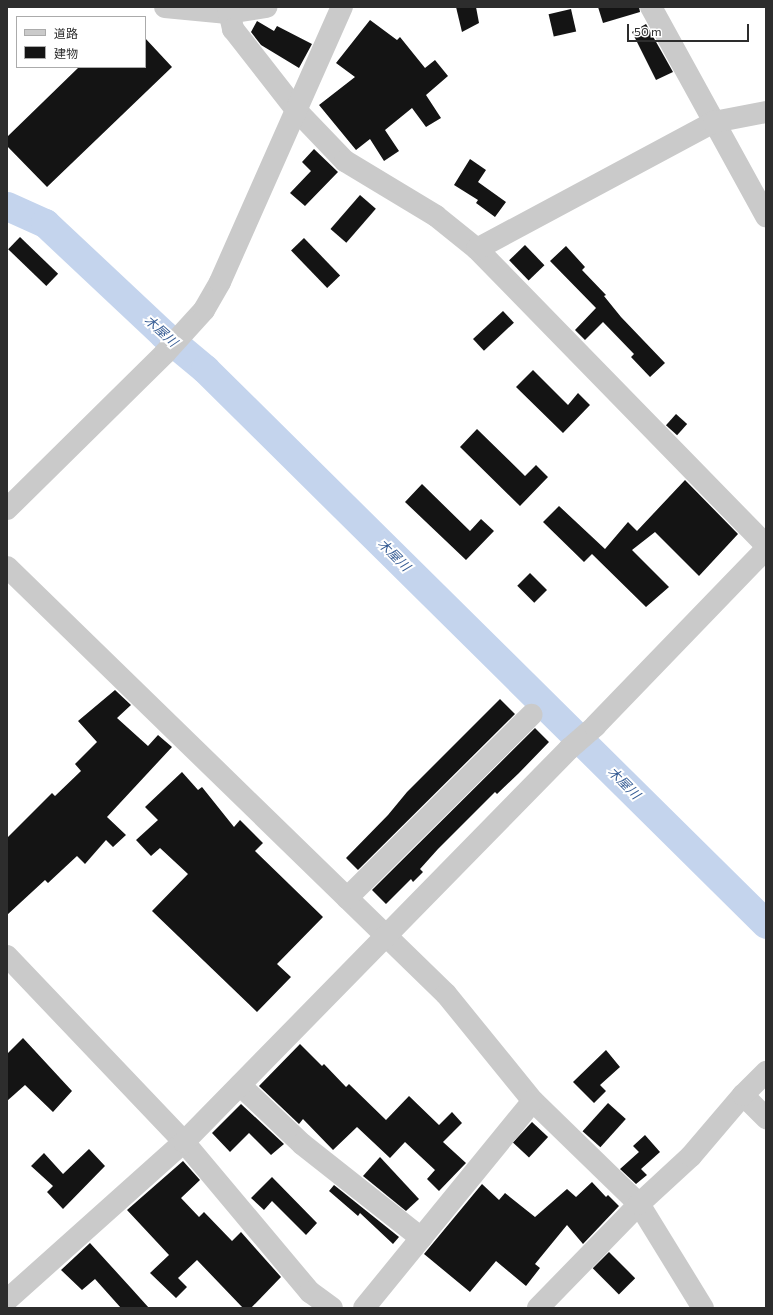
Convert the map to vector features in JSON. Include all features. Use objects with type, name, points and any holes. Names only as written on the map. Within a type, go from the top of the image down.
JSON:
[{"type":"street","points":[[165,7],[217,9],[267,7]]},
{"type":"street","points":[[7,509],[165,353],[204,310],[220,282],[342,7]]},
{"type":"street","points":[[651,7],[766,216]]},
{"type":"street","points":[[217,9],[297,111],[345,162],[436,216],[477,249],[766,545]]},
{"type":"street","points":[[477,249],[714,122],[766,112]]},
{"type":"street","points":[[7,1300],[184,1142],[569,749],[595,726],[766,549]]},
{"type":"street","points":[[7,567],[446,994],[533,1101],[640,1204],[703,1308]]},
{"type":"street","points":[[347,898],[531,715]]},
{"type":"street","points":[[7,956],[184,1142],[310,1292],[332,1308]]},
{"type":"street","points":[[538,1308],[640,1204],[691,1156],[743,1095],[766,1072]]},
{"type":"street","points":[[240,1085],[302,1144],[421,1238]]},
{"type":"street","points":[[743,1095],[766,1118]]},
{"type":"street","points":[[364,1308],[533,1101]]},
{"type":"building","points":[[456,7],[476,7],[479,23],[462,32]]},
{"type":"building","points":[[598,7],[639,7],[640,12],[603,23]]},
{"type":"building","points":[[571,9],[576,31],[554,37],[549,14]]},
{"type":"building","points":[[370,20],[397,40],[400,37],[425,68],[435,60],[448,76],[426,95],[441,118],[426,127],[412,108],[385,130],[399,151],[384,161],[370,139],[356,150],[319,105],[355,77],[336,63]]},
{"type":"building","points":[[257,21],[274,31],[277,26],[312,44],[299,68],[261,45],[251,32]]},
{"type":"building","points":[[646,24],[673,72],[656,80],[632,32]]},
{"type":"building","points":[[146,39],[172,67],[47,187],[7,146],[7,137],[78,68],[146,68]]},
{"type":"building","points":[[314,149],[338,172],[305,206],[290,193],[311,171],[302,162]]},
{"type":"building","points":[[470,159],[486,170],[478,182],[506,202],[495,217],[476,203],[478,200],[454,185]]},
{"type":"building","points":[[360,195],[376,209],[346,243],[330,229]]},
{"type":"building","points":[[20,237],[58,274],[46,286],[8,249]]},
{"type":"building","points":[[304,238],[340,275],[327,288],[291,251]]},
{"type":"building","points":[[525,245],[544,265],[529,280],[509,260]]},
{"type":"building","points":[[566,246],[585,267],[582,270],[606,295],[604,296],[621,317],[665,363],[650,377],[631,357],[634,354],[603,322],[585,340],[575,330],[596,308],[550,261]]},
{"type":"building","points":[[503,311],[514,323],[484,351],[473,339]]},
{"type":"building","points":[[533,370],[568,405],[578,393],[590,405],[563,433],[516,387]]},
{"type":"building","points":[[676,414],[687,424],[677,435],[666,425]]},
{"type":"building","points":[[477,429],[525,476],[536,465],[548,477],[520,506],[460,447]]},
{"type":"building","points":[[685,480],[738,534],[699,576],[655,532],[632,550],[669,587],[646,607],[592,554],[584,562],[543,522],[559,506],[605,549],[628,522],[637,531]]},
{"type":"building","points":[[422,484],[470,531],[481,519],[494,531],[466,560],[405,502]]},
{"type":"building","points":[[530,573],[547,590],[534,603],[517,586]]},
{"type":"building","points":[[115,690],[131,705],[117,718],[148,746],[158,735],[172,747],[107,817],[126,835],[113,847],[106,840],[85,864],[77,856],[48,883],[45,880],[7,915],[7,838],[52,793],[55,796],[81,771],[75,764],[97,742],[78,721]]},
{"type":"building","points":[[500,699],[515,714],[358,870],[346,858],[388,815],[407,792]]},
{"type":"building","points":[[535,728],[549,742],[519,773],[497,794],[495,792],[438,849],[420,869],[423,872],[413,882],[411,879],[386,904],[372,890]]},
{"type":"building","points":[[182,772],[198,790],[202,787],[234,827],[240,820],[263,843],[255,851],[323,917],[277,964],[291,977],[257,1012],[152,911],[188,874],[160,848],[151,856],[136,840],[158,820],[145,807]]},
{"type":"building","points":[[23,1038],[72,1091],[53,1112],[25,1085],[7,1101],[7,1054]]},
{"type":"building","points":[[300,1044],[322,1066],[324,1064],[346,1087],[349,1084],[386,1120],[409,1096],[439,1125],[452,1112],[462,1123],[443,1142],[466,1163],[439,1191],[427,1179],[435,1170],[405,1142],[390,1158],[357,1127],[333,1150],[303,1119],[299,1124],[259,1086]]},
{"type":"building","points":[[606,1050],[620,1067],[600,1085],[606,1091],[594,1103],[573,1082]]},
{"type":"building","points":[[608,1103],[626,1119],[600,1147],[583,1131]]},
{"type":"building","points":[[241,1104],[284,1144],[271,1155],[249,1133],[230,1152],[212,1133]]},
{"type":"building","points":[[532,1122],[548,1137],[529,1157],[513,1142]]},
{"type":"building","points":[[645,1135],[660,1152],[641,1169],[647,1175],[636,1184],[620,1169],[639,1152],[633,1146]]},
{"type":"building","points":[[89,1149],[105,1166],[63,1209],[47,1192],[53,1186],[31,1166],[44,1153],[63,1174]]},
{"type":"building","points":[[380,1157],[419,1199],[406,1211],[363,1176]]},
{"type":"building","points":[[183,1161],[200,1180],[181,1198],[199,1217],[204,1212],[232,1241],[241,1232],[281,1277],[251,1308],[243,1308],[197,1260],[178,1278],[187,1287],[176,1298],[150,1273],[169,1255],[127,1210]]},
{"type":"building","points":[[272,1177],[317,1223],[306,1235],[272,1201],[264,1210],[251,1198]]},
{"type":"building","points":[[592,1182],[606,1197],[608,1195],[619,1206],[583,1244],[567,1225],[535,1264],[540,1268],[526,1286],[496,1261],[470,1292],[424,1254],[482,1184],[499,1200],[505,1193],[535,1217],[567,1189],[576,1197]]},
{"type":"building","points":[[334,1185],[399,1237],[393,1244],[360,1213],[358,1216],[329,1191]]},
{"type":"building","points":[[90,1243],[149,1308],[121,1308],[95,1279],[82,1290],[61,1270]]},
{"type":"building","points":[[609,1252],[635,1278],[619,1294],[593,1268]]},
{"type":"waterway","name":"木屋川","points":[[7,206],[45,223],[163,334],[205,369],[766,924]]}]
